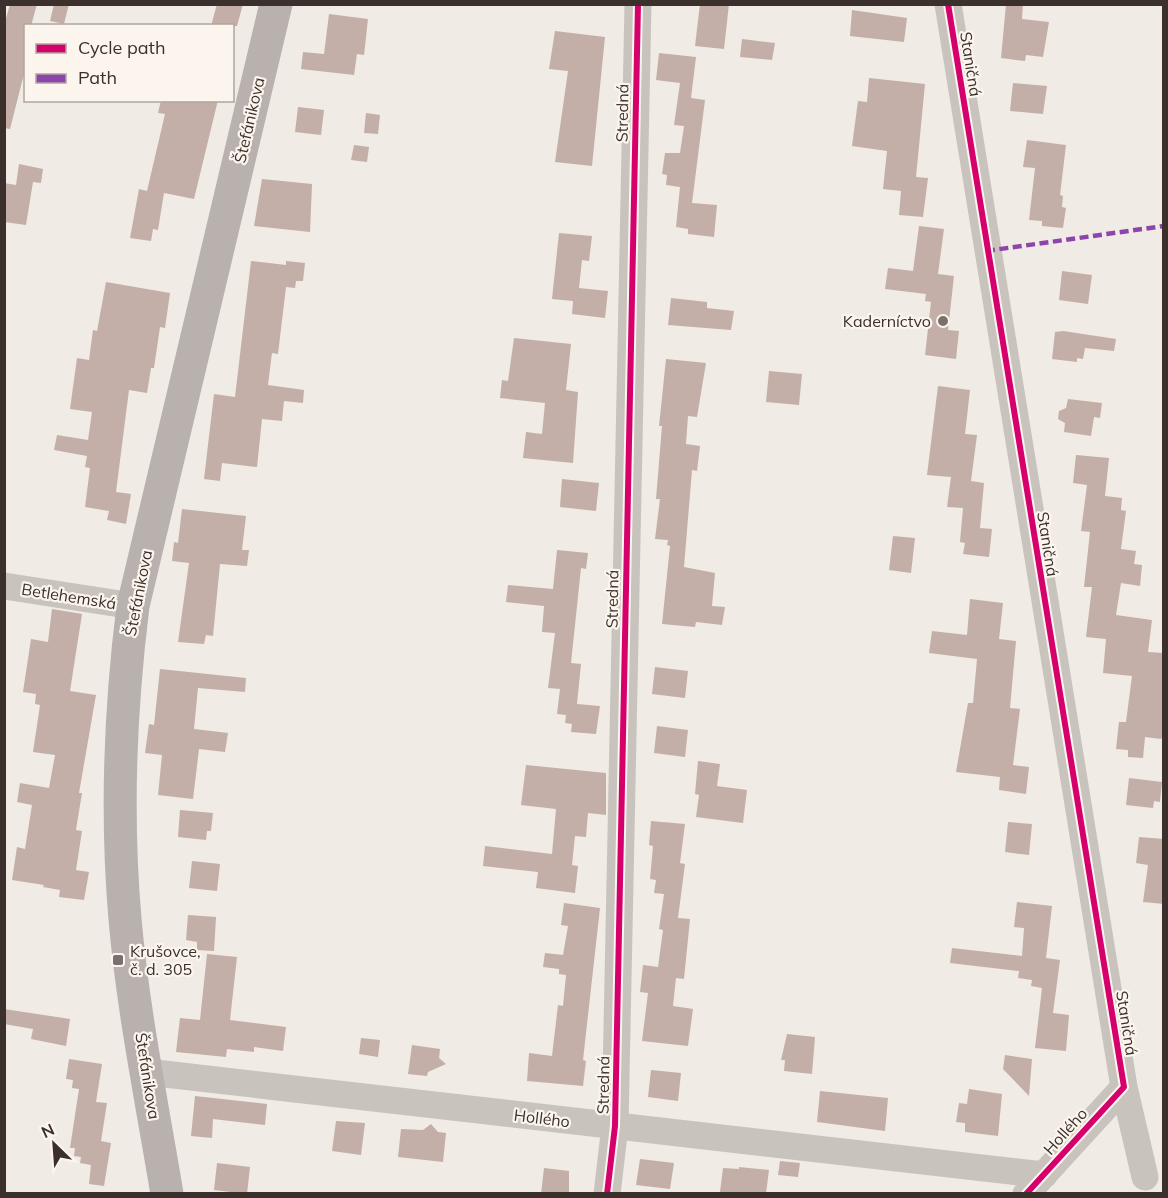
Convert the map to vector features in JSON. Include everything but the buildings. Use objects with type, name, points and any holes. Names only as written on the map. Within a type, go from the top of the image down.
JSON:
[{"type":"main road","name":"Štefánikova","points":[[167,1194],[125,921],[120,844],[123,710],[133,606],[276,4]]},
{"type":"street","name":"Stredná","points":[[607,1194],[615,1126],[638,4]]},
{"type":"street","name":"Staničná","points":[[948,4],[986,251],[1124,1087],[1145,1177]]},
{"type":"street","name":"Betlehemská","points":[[4,586],[133,606]]},
{"type":"street","name":"Hollého","points":[[147,1072],[615,1126],[1035,1184],[1124,1087]]},
{"type":"marked path","points":[[986,251],[1164,226]]},
{"type":"cycle path","points":[[607,1194],[615,1126],[638,4]]},
{"type":"cycle path","points":[[948,4],[1124,1087],[1026,1194]]},
{"type":"place","name":"Kaderníctvo","points":[[943,321]]},
{"type":"place","name":"Krušovce, č. d. 305","points":[[118,960]]}]
